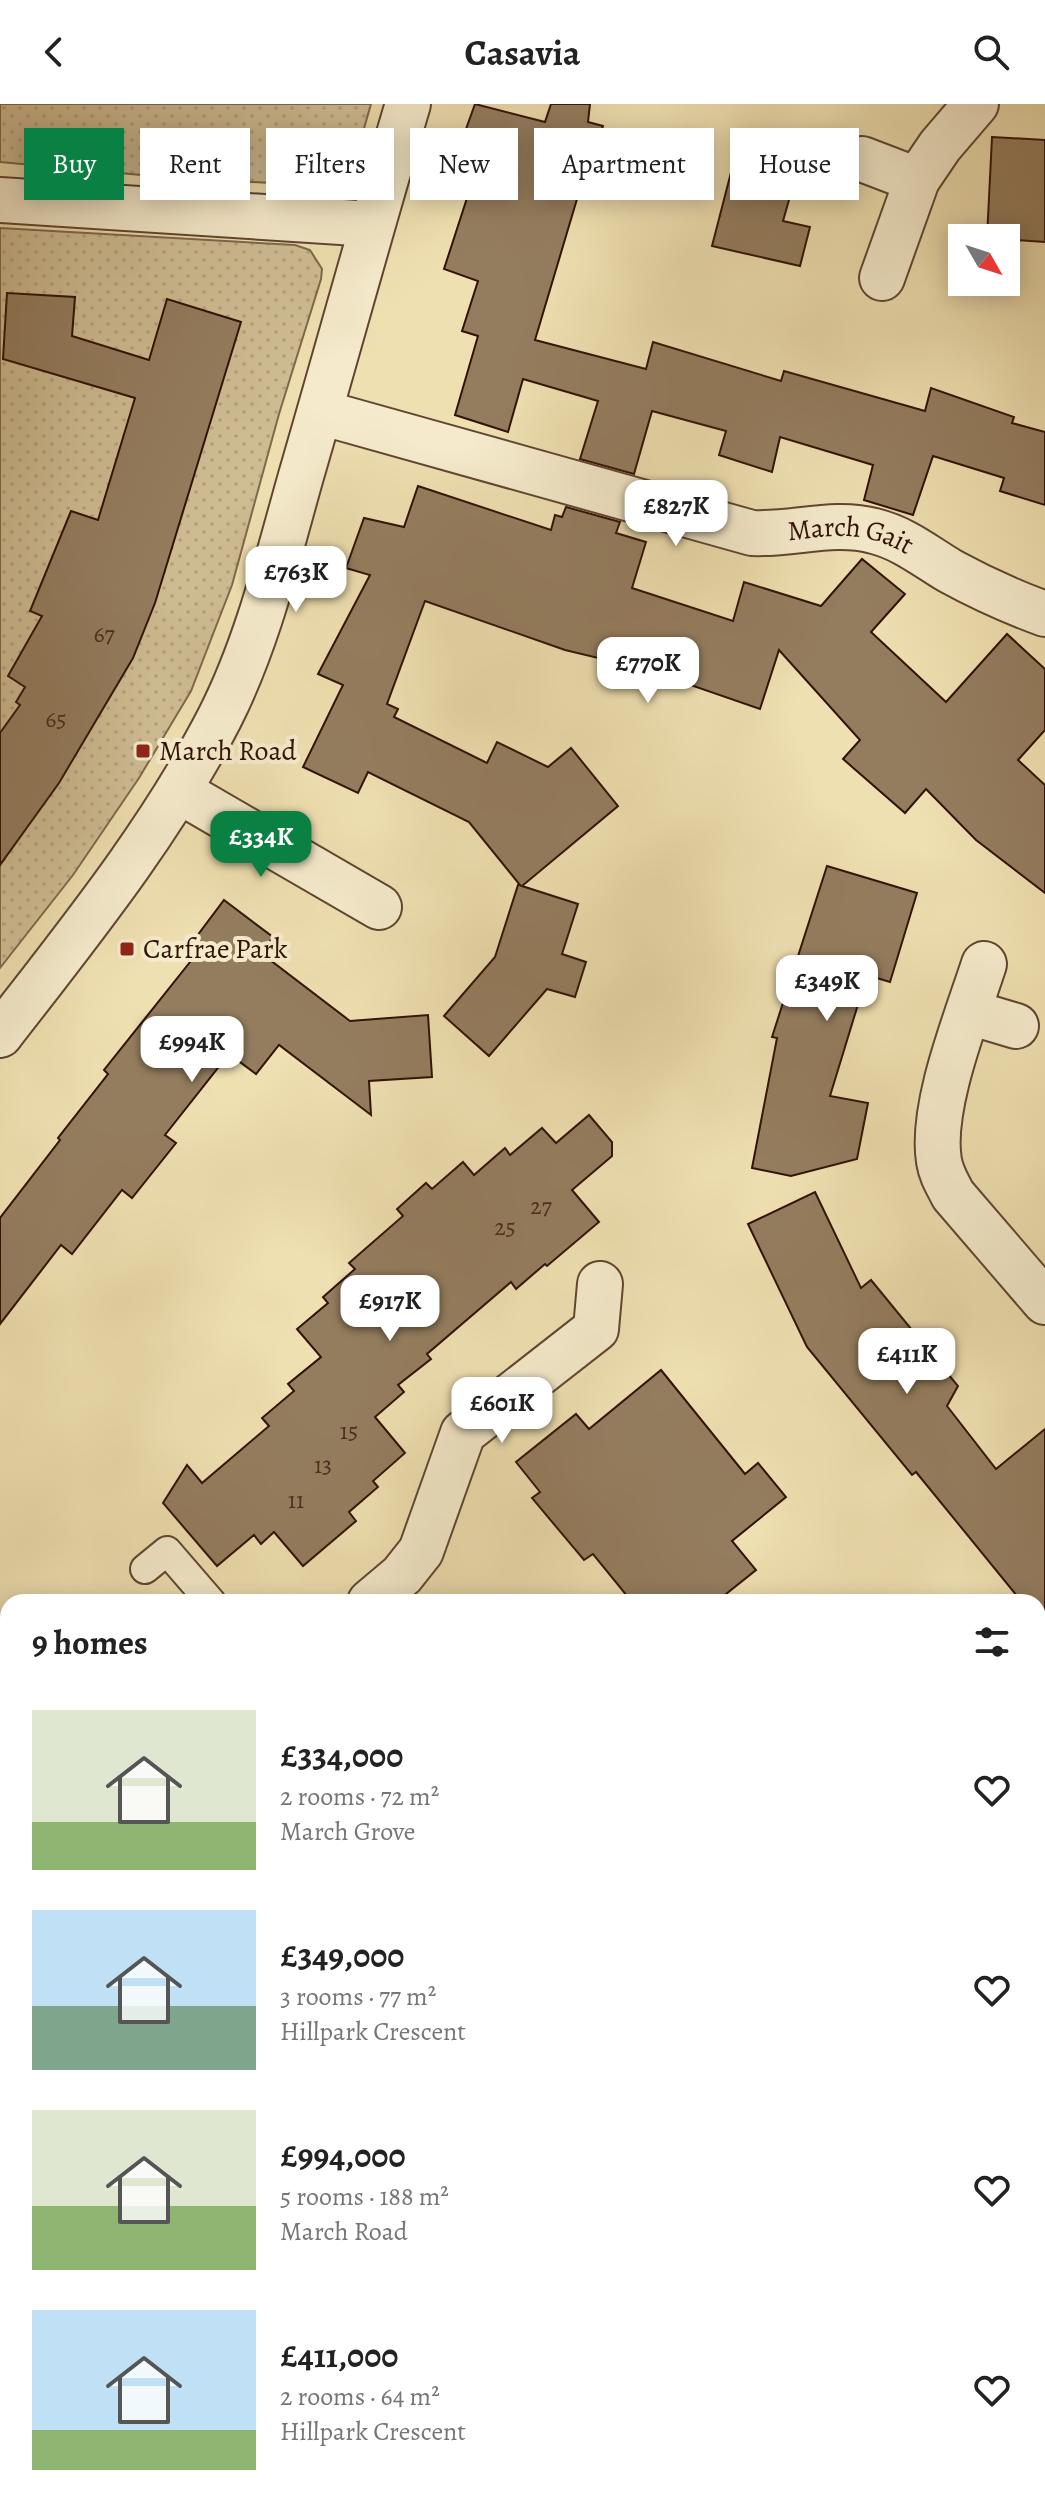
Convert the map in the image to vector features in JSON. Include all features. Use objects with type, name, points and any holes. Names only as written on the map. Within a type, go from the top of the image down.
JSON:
[{"type":"street","points":[[0,1035],[106,897],[179,791],[221,715],[247,658],[408,104]]},
{"type":"street","points":[[882,278],[917,180],[940,146],[976,104]]},
{"type":"street","points":[[862,159],[917,180]]},
{"type":"street","points":[[0,200],[372,224]]},
{"type":"street","name":"March Gait","points":[[320,412],[752,533],[833,527],[872,530],[907,542],[972,583],[1045,614]]},
{"type":"street","points":[[179,791],[379,907]]},
{"type":"street","points":[[984,964],[950,1072],[940,1115],[938,1157],[942,1176],[953,1195],[1045,1302]]},
{"type":"street","points":[[969,1012],[1016,1026]]},
{"type":"street","points":[[379,1594],[402,1575],[421,1551],[463,1433],[596,1329],[600,1284]]},
{"type":"lane","points":[[145,1569],[167,1551],[204,1594]]},
{"type":"shaded area","points":[[0,104],[371,104],[364,128],[266,128],[266,183],[250,182],[250,128],[140,128],[140,175],[124,173],[124,128],[24,128],[24,164],[0,162]]},
{"type":"shaded area","points":[[0,228],[295,245],[310,250],[322,269],[232,585],[191,691],[139,778],[73,875],[0,968]]},
{"type":"building","points":[[475,104],[545,122],[551,104],[590,104],[588,122],[603,126],[534,128],[534,200],[577,200],[535,340],[646,369],[653,342],[781,381],[784,371],[925,411],[931,388],[1014,417],[1012,423],[1045,432],[1045,505],[1000,491],[1004,478],[933,456],[913,515],[864,500],[873,465],[780,437],[772,472],[719,455],[726,431],[652,411],[634,474],[580,459],[598,401],[523,379],[508,432],[455,415],[478,336],[462,331],[478,281],[444,269],[466,200],[518,200],[518,128],[466,128]]},
{"type":"building","points":[[992,137],[1045,140],[1045,242],[1020,240],[1020,224],[988,224]]},
{"type":"building","points":[[730,176],[730,200],[789,200],[783,221],[810,227],[800,266],[712,246]]},
{"type":"building","points":[[7,293],[75,297],[72,336],[149,360],[167,299],[241,322],[155,603],[133,658],[59,783],[0,865],[0,733],[20,705],[16,702],[25,687],[8,676],[42,616],[30,611],[71,511],[98,520],[135,398],[3,359]]},
{"type":"building","points":[[418,486],[551,530],[555,515],[562,517],[566,507],[620,522],[616,533],[646,542],[632,588],[733,621],[744,582],[821,606],[862,559],[905,594],[871,632],[946,702],[1007,634],[1045,669],[1045,730],[1018,760],[1045,785],[1045,893],[976,840],[926,789],[905,813],[843,759],[860,740],[779,650],[760,709],[659,674],[634,688],[619,682],[607,660],[565,650],[425,601],[387,704],[398,709],[394,717],[487,763],[497,742],[548,767],[571,748],[618,806],[522,886],[578,904],[562,954],[586,962],[575,997],[547,989],[489,1056],[444,1016],[495,957],[520,885],[469,822],[368,772],[358,793],[303,767],[343,685],[318,674],[370,575],[346,568],[364,518],[404,527]]},
{"type":"building","points":[[827,866],[917,893],[890,982],[867,975],[830,1096],[868,1103],[857,1159],[791,1176],[752,1168],[777,1038],[772,1037]]},
{"type":"building","points":[[224,900],[273,937],[261,953],[350,1021],[428,1015],[432,1077],[369,1081],[371,1115],[279,1045],[256,1074],[229,1054],[165,1135],[176,1143],[132,1198],[122,1190],[72,1254],[61,1245],[0,1324],[0,1218],[108,1074],[104,1070],[190,962],[182,956]]},
{"type":"building","points":[[589,1115],[612,1142],[612,1156],[572,1190],[599,1222],[516,1289],[511,1282],[427,1354],[431,1359],[398,1385],[404,1392],[375,1417],[405,1453],[373,1481],[378,1487],[349,1512],[356,1521],[303,1566],[274,1532],[261,1544],[254,1535],[217,1566],[163,1503],[187,1465],[202,1483],[269,1426],[262,1418],[294,1391],[288,1384],[321,1357],[297,1329],[328,1303],[323,1297],[355,1269],[349,1263],[403,1216],[397,1209],[426,1183],[432,1189],[463,1162],[474,1175],[505,1148],[510,1155],[542,1128],[556,1143]]},
{"type":"building","points":[[815,1192],[861,1288],[871,1280],[958,1386],[947,1406],[996,1469],[1045,1429],[1045,1594],[1015,1594],[916,1472],[912,1475],[807,1347],[748,1224]]},
{"type":"building","points":[[661,1370],[745,1474],[758,1463],[786,1497],[732,1541],[756,1570],[726,1594],[626,1594],[593,1554],[584,1560],[532,1498],[540,1492],[516,1462],[576,1414],[589,1429]]},
{"type":"place","name":"March Road","points":[[143,751]]},
{"type":"place","name":"Carfrae Park","points":[[127,949]]}]
